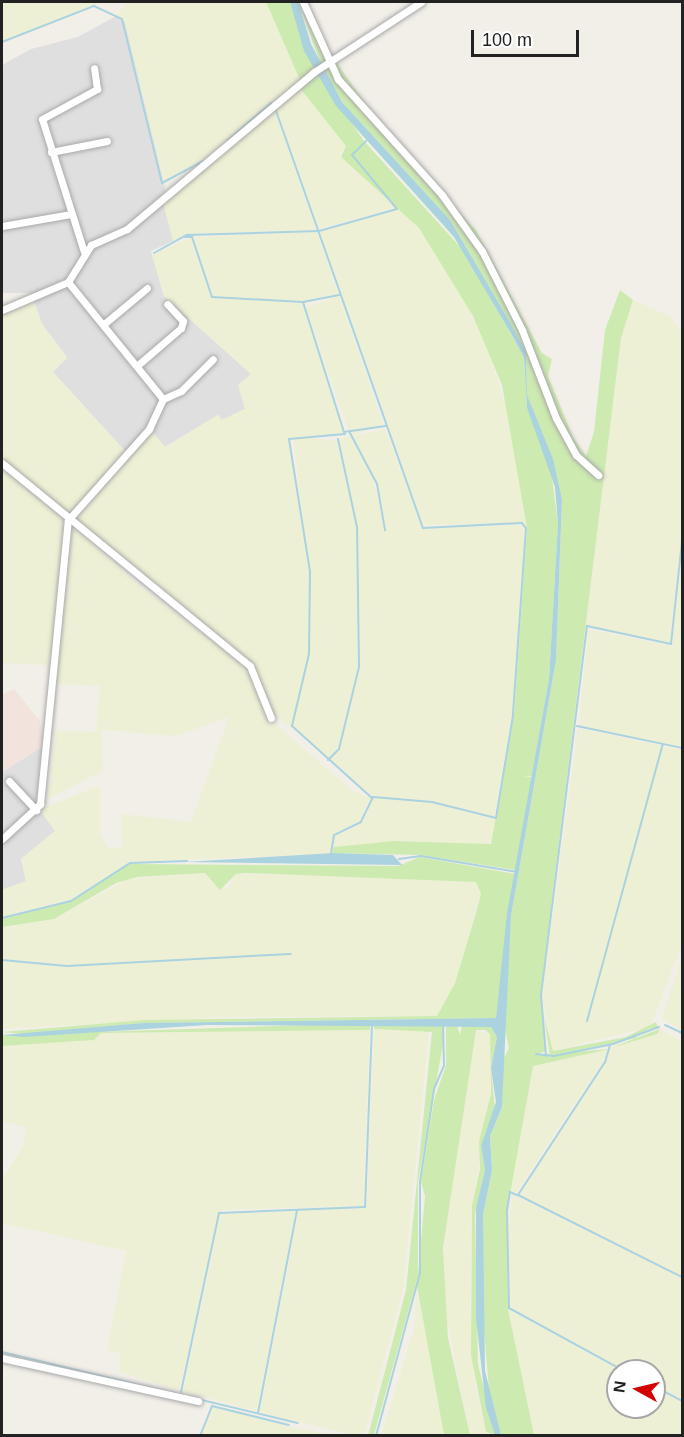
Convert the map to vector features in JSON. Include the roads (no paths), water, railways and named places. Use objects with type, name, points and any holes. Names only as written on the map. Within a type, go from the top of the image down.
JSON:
[{"type":"street","points":[[303,2],[324,64],[387,140],[442,195],[482,251],[522,330],[556,418],[576,454],[598,475]]},
{"type":"street","points":[[2,310],[68,282],[84,252],[127,229],[324,64],[421,2]]},
{"type":"street","points":[[84,252],[70,214],[42,119],[97,89],[94,68]]},
{"type":"street","points":[[51,152],[107,141]]},
{"type":"street","points":[[2,226],[70,214]]},
{"type":"street","points":[[68,282],[139,364],[163,399]]},
{"type":"street","points":[[104,324],[147,288]]},
{"type":"street","points":[[139,364],[181,328],[183,321],[167,304]]},
{"type":"street","points":[[2,839],[36,810],[47,765],[68,520],[149,429],[163,399],[181,391],[213,359]]},
{"type":"street","points":[[2,463],[68,520],[250,666],[271,718]]},
{"type":"street","points":[[9,781],[36,810]]},
{"type":"street","points":[[2,1358],[198,1401]]},
{"type":"water","points":[[290,2],[298,2],[311,44],[342,102],[450,220],[508,319],[526,352],[527,395],[553,459],[562,500],[556,660],[511,916],[502,1107],[490,1136],[492,1170],[483,1215],[485,1371],[501,1435],[495,1435],[486,1408],[476,1318],[476,1208],[485,1170],[481,1146],[496,1102],[491,1068],[497,1037],[491,1027],[207,1025],[24,1037],[2,1035],[143,1023],[496,1018],[507,913],[549,679],[558,524],[555,487],[527,408],[524,357],[454,237],[336,106],[304,51]]},
{"type":"water","points":[[334,853],[393,855],[402,865],[184,862]]},
{"type":"waterway","points":[[2,42],[94,6],[122,19],[162,183],[203,161]]},
{"type":"waterway","points":[[228,140],[271,103]]},
{"type":"waterway","points":[[275,108],[423,528],[522,523],[526,528],[513,716],[496,818],[432,802],[373,797],[361,822],[334,835],[331,854]]},
{"type":"waterway","points":[[154,253],[187,235],[319,231],[397,209],[352,155],[366,141]]},
{"type":"waterway","points":[[185,237],[192,237],[212,297],[303,302],[340,295]]},
{"type":"waterway","points":[[303,302],[344,432],[386,426]]},
{"type":"waterway","points":[[350,433],[377,484],[385,530]]},
{"type":"waterway","points":[[345,434],[289,439],[310,572],[309,654],[292,726],[372,798]]},
{"type":"waterway","points":[[328,760],[339,749],[359,667],[357,527],[338,439]]},
{"type":"waterway","points":[[546,1056],[541,995],[587,626],[671,644],[682,541]]},
{"type":"waterway","points":[[577,726],[682,748]]},
{"type":"waterway","points":[[587,1021],[663,744]]},
{"type":"waterway","points":[[399,859],[421,856],[518,872]]},
{"type":"waterway","points":[[2,918],[71,901],[130,863],[187,861]]},
{"type":"waterway","points":[[2,960],[67,966],[291,954]]},
{"type":"waterway","points":[[376,1436],[420,1273],[420,1182],[434,1089],[444,1066],[443,1021]]},
{"type":"waterway","points":[[181,1392],[219,1213],[365,1207],[372,1022]]},
{"type":"waterway","points":[[665,1025],[682,1033]]},
{"type":"waterway","points":[[536,1054],[554,1056],[613,1044],[659,1027]]},
{"type":"waterway","points":[[610,1045],[605,1062],[518,1195],[682,1277]]},
{"type":"waterway","points":[[517,1195],[510,1192],[507,1212],[509,1308],[606,1361]]},
{"type":"waterway","points":[[258,1413],[297,1210]]},
{"type":"waterway","points":[[2,1352],[298,1423]]},
{"type":"waterway","points":[[666,1392],[682,1401]]},
{"type":"waterway","points":[[200,1436],[212,1406],[289,1425]]}]
